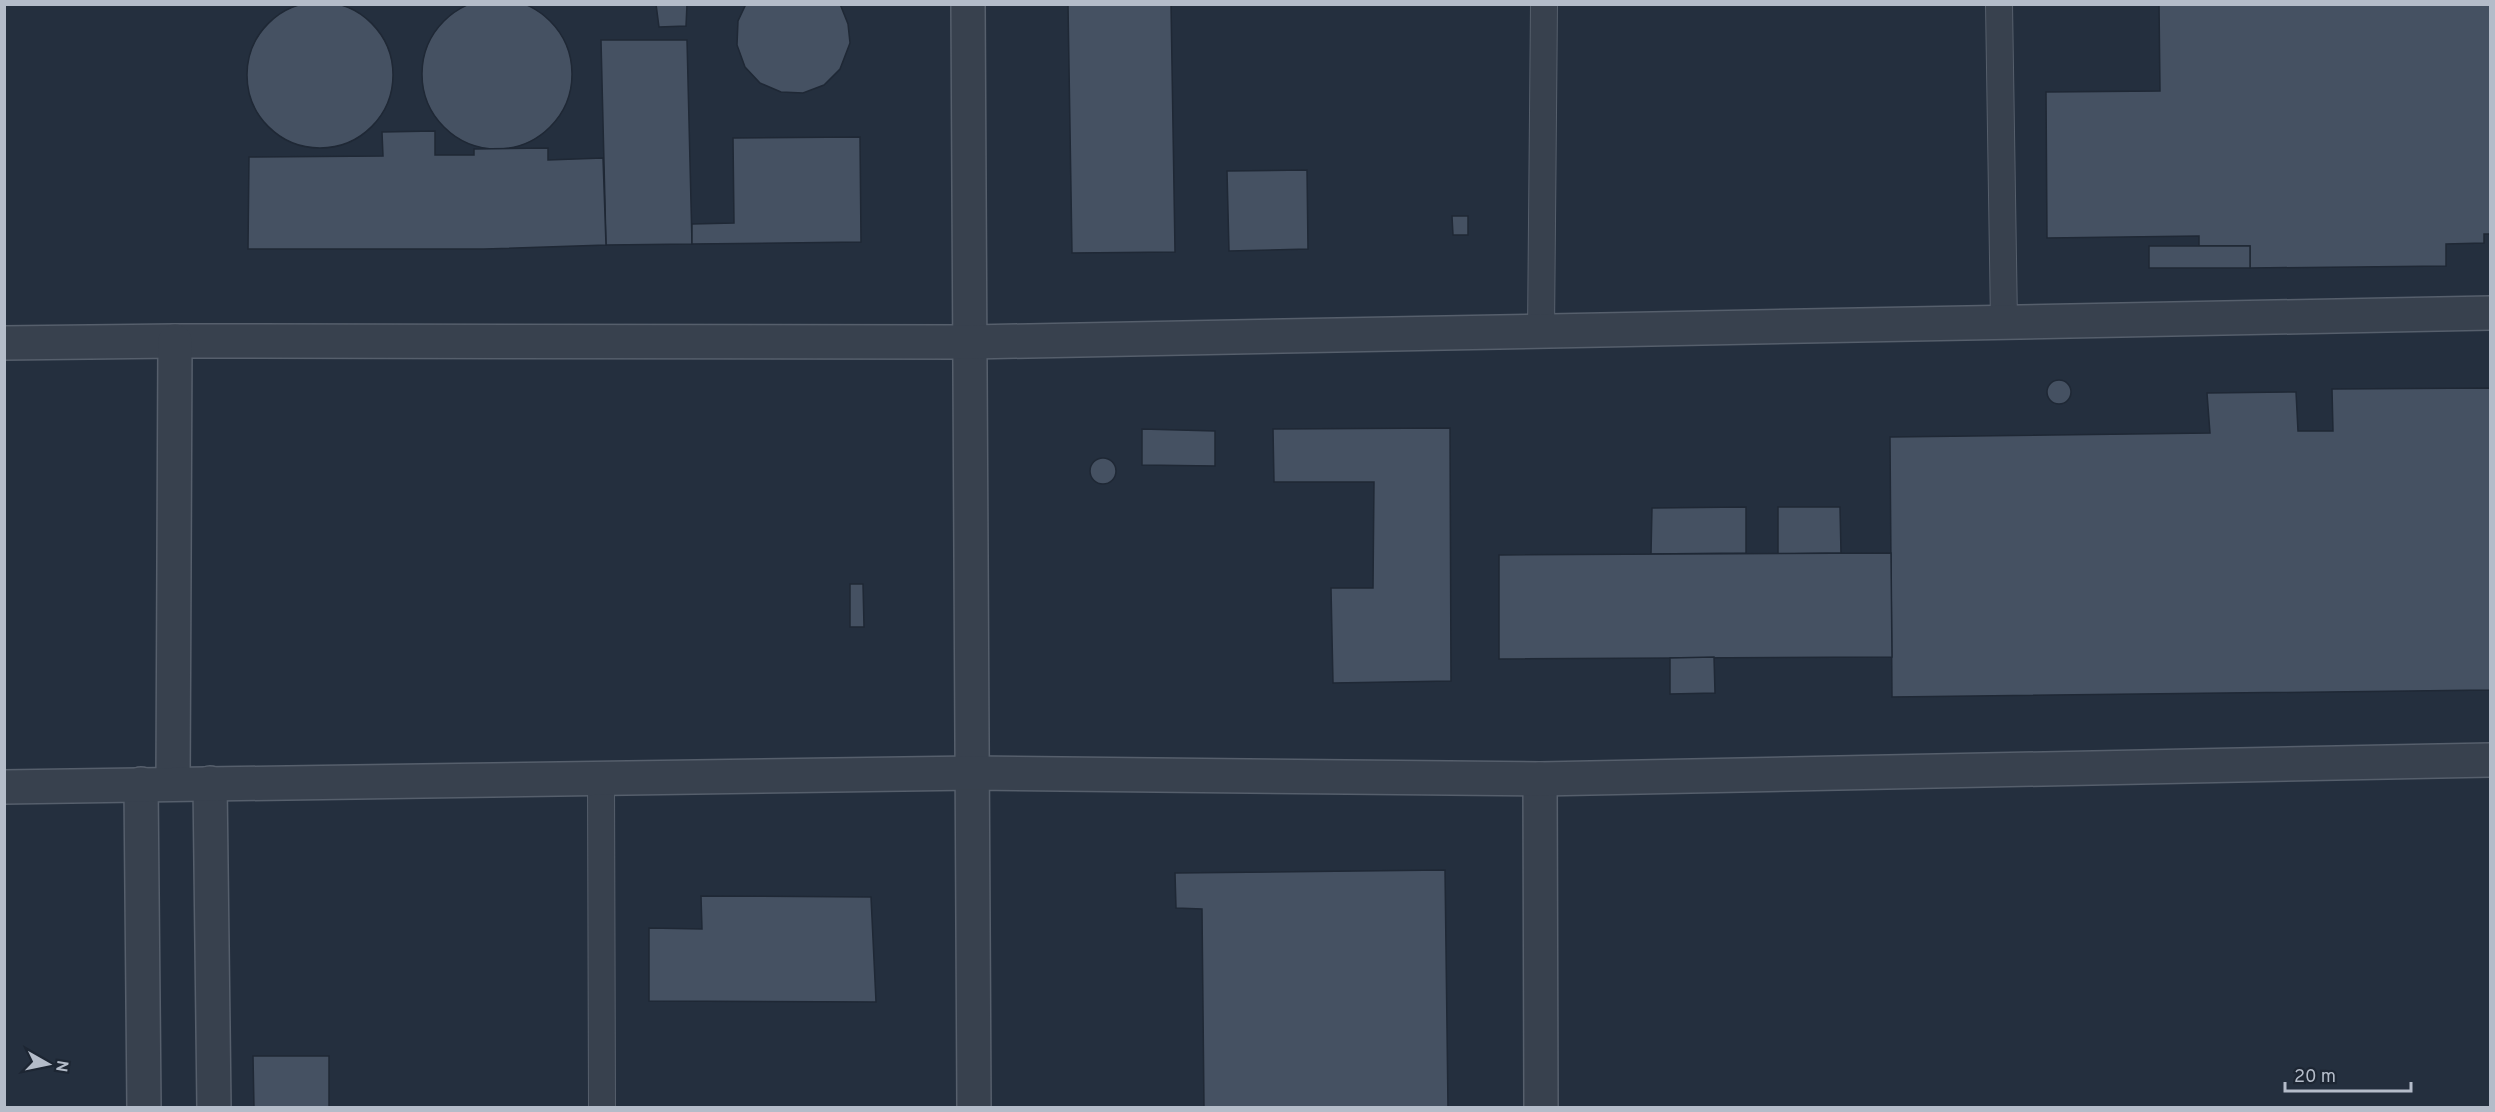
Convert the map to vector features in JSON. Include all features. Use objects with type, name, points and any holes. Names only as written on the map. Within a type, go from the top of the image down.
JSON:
[{"type":"street","points":[[968,4],[974,773],[974,1107]]},
{"type":"street","points":[[4,343],[175,341],[971,342],[2490,314]]},
{"type":"street","points":[[144,1107],[175,341]]},
{"type":"street","points":[[4,787],[974,773],[1540,779],[2490,760]]},
{"type":"street","points":[[1540,779],[1541,1107]]},
{"type":"street","points":[[210,783],[214,1107]]},
{"type":"lane","points":[[1541,331],[1544,4]]},
{"type":"lane","points":[[2000,4],[2004,322]]},
{"type":"lane","points":[[602,778],[602,1107]]},
{"type":"building","points":[[497,-1],[526,5],[550,21],[566,45],[572,74],[566,103],[550,127],[526,143],[497,149],[468,143],[444,127],[428,103],[422,74],[428,45],[444,21],[468,5]]},
{"type":"building","points":[[320,2],[348,7],[372,23],[388,47],[393,75],[388,103],[372,127],[348,143],[320,148],[292,143],[268,127],[252,103],[247,75],[252,47],[268,23],[292,7]]},
{"type":"building","points":[[656,4],[687,4],[686,26],[659,27]]},
{"type":"building","points":[[746,4],[840,4],[848,24],[850,43],[840,69],[824,85],[803,93],[781,92],[760,83],[745,67],[737,45],[738,21]]},
{"type":"building","points":[[1068,4],[1171,4],[1175,252],[1072,253]]},
{"type":"building","points":[[2159,4],[2490,4],[2490,234],[2484,234],[2484,243],[2446,244],[2446,266],[2250,268],[2250,246],[2199,246],[2199,236],[2047,238],[2046,92],[2160,91]]},
{"type":"building","points":[[601,40],[687,40],[692,244],[606,245]]},
{"type":"building","points":[[435,131],[435,155],[474,155],[474,149],[548,148],[548,160],[603,158],[606,245],[484,249],[248,249],[249,157],[383,156],[382,132]]},
{"type":"building","points":[[860,137],[861,242],[692,244],[692,224],[734,223],[733,138]]},
{"type":"building","points":[[1307,170],[1308,249],[1229,251],[1227,171]]},
{"type":"building","points":[[1452,216],[1468,216],[1468,235],[1453,235]]},
{"type":"building","points":[[2149,246],[2250,246],[2250,268],[2149,268]]},
{"type":"building","points":[[2059,380],[2064,381],[2070,387],[2070,397],[2064,403],[2059,404],[2054,403],[2048,397],[2047,392],[2048,387],[2054,381]]},
{"type":"building","points":[[2490,388],[2490,690],[1892,697],[1890,437],[2210,433],[2207,393],[2296,392],[2298,431],[2333,431],[2332,389]]},
{"type":"building","points":[[1450,428],[1451,681],[1333,683],[1331,588],[1373,588],[1374,482],[1274,482],[1273,429]]},
{"type":"building","points":[[1142,429],[1215,431],[1215,466],[1142,465]]},
{"type":"building","points":[[1103,458],[1112,462],[1116,471],[1112,480],[1103,484],[1094,480],[1090,471],[1094,462]]},
{"type":"building","points":[[1746,507],[1746,553],[1651,554],[1652,508]]},
{"type":"building","points":[[1778,507],[1840,507],[1841,553],[1778,554]]},
{"type":"building","points":[[1891,553],[1892,657],[1499,659],[1499,555]]},
{"type":"building","points":[[850,584],[863,584],[864,627],[850,627]]},
{"type":"building","points":[[1714,657],[1715,693],[1670,694],[1670,658]]},
{"type":"building","points":[[1445,870],[1448,1108],[1204,1108],[1202,909],[1176,908],[1175,873]]},
{"type":"building","points":[[701,896],[871,897],[876,1002],[649,1001],[649,928],[702,929]]},
{"type":"building","points":[[253,1056],[329,1056],[329,1108],[254,1108]]}]
